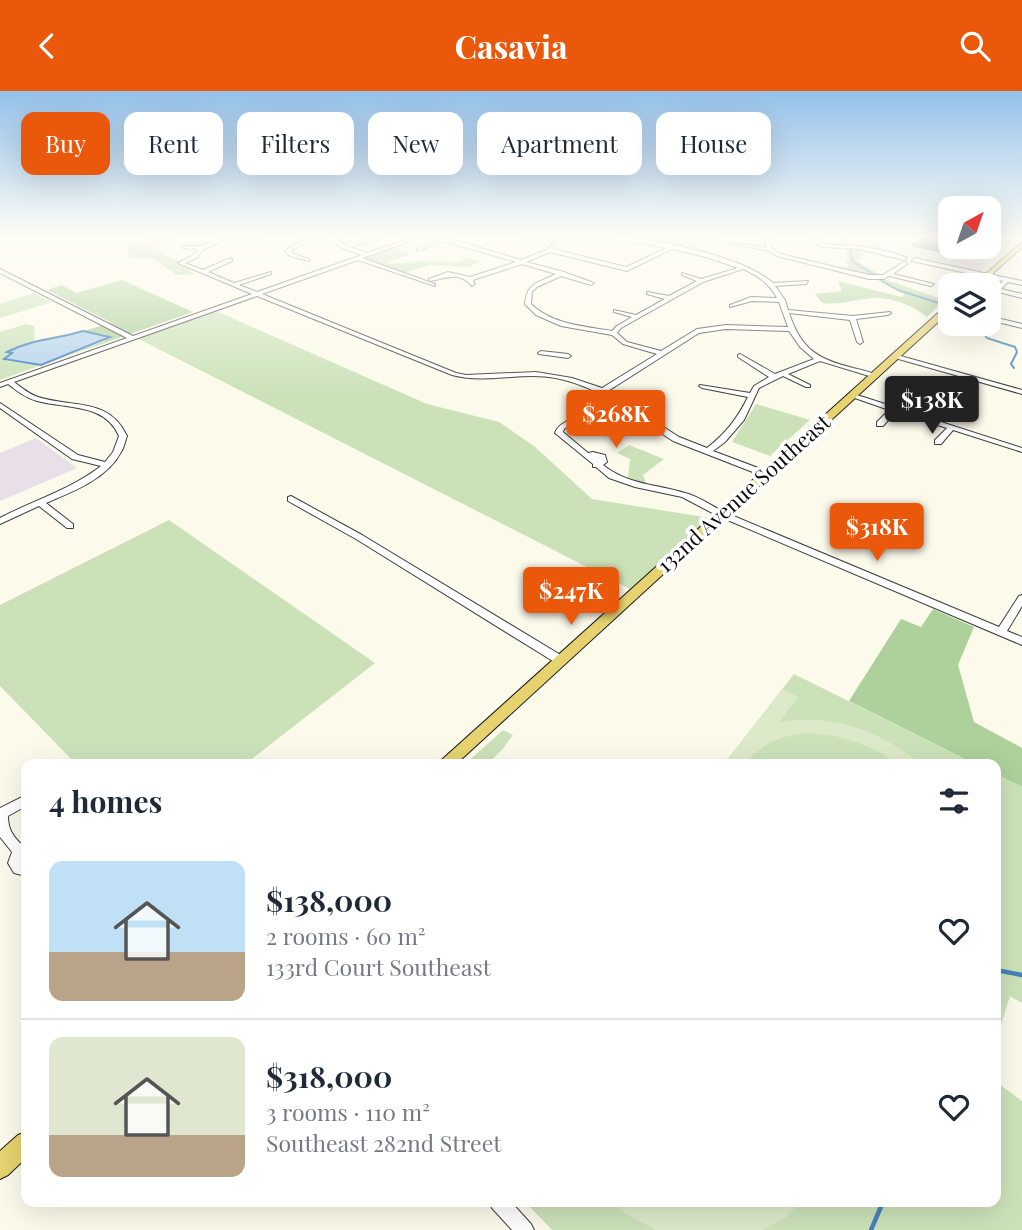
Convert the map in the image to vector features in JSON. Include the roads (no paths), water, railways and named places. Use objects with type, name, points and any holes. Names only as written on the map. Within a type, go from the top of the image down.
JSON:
[{"type":"main road","name":"132nd Avenue Southeast","points":[[451,759],[938,319]]},
{"type":"main road","points":[[0,1167],[21,1148]]},
{"type":"street","points":[[34,288],[132,338]]},
{"type":"street","points":[[246,288],[466,377],[550,375],[603,391],[676,439],[766,474]]},
{"type":"street","points":[[4,384],[271,288]]},
{"type":"street","points":[[532,288],[527,300],[538,314],[563,325],[614,333],[625,343],[660,353]]},
{"type":"street","points":[[614,333],[636,317],[688,288]]},
{"type":"street","points":[[774,288],[782,300],[790,329],[805,350],[820,359],[876,376]]},
{"type":"street","points":[[999,288],[997,290],[1022,296]]},
{"type":"street","points":[[649,293],[669,298]]},
{"type":"street","points":[[732,306],[751,299],[782,300]]},
{"type":"street","points":[[616,311],[636,317]]},
{"type":"street","points":[[785,311],[853,318],[888,313]]},
{"type":"street","points":[[853,318],[860,342]]},
{"type":"street","points":[[1001,321],[1022,326]]},
{"type":"street","points":[[603,391],[690,334],[715,327],[790,329]]},
{"type":"street","points":[[541,353],[568,356]]},
{"type":"street","points":[[550,375],[558,356]]},
{"type":"street","points":[[740,356],[807,386]]},
{"type":"street","points":[[897,357],[1022,391]]},
{"type":"street","points":[[707,451],[741,418],[756,387],[778,375],[820,359]]},
{"type":"street","points":[[0,521],[87,480],[107,465],[117,454],[122,442],[121,428],[114,419],[93,410],[35,398],[4,384]]},
{"type":"street","points":[[702,386],[751,395]]},
{"type":"street","points":[[854,396],[1022,450]]},
{"type":"street","points":[[0,405],[75,457],[107,465]]},
{"type":"street","points":[[627,406],[570,421],[560,428],[559,433],[596,465],[619,479],[685,495],[721,514],[1022,641]]},
{"type":"street","points":[[880,423],[894,409]]},
{"type":"street","points":[[938,442],[952,427]]},
{"type":"street","points":[[291,499],[560,660]]},
{"type":"street","points":[[39,502],[70,526]]},
{"type":"street","points":[[1001,632],[1022,598]]},
{"type":"street","points":[[21,803],[1,814],[1,828],[10,843],[21,848]]},
{"type":"street","points":[[21,852],[15,863],[21,869]]},
{"type":"street","points":[[503,1207],[525,1230]]},
{"type":"water","points":[[83,331],[110,337],[41,365],[4,359],[12,353],[7,352],[26,344]]},
{"type":"waterway","points":[[895,288],[938,303]]},
{"type":"waterway","points":[[985,336],[1015,347],[1017,352],[1011,364],[1014,368]]},
{"type":"waterway","points":[[1001,971],[1022,975]]},
{"type":"waterway","points":[[871,1230],[881,1207]]}]
